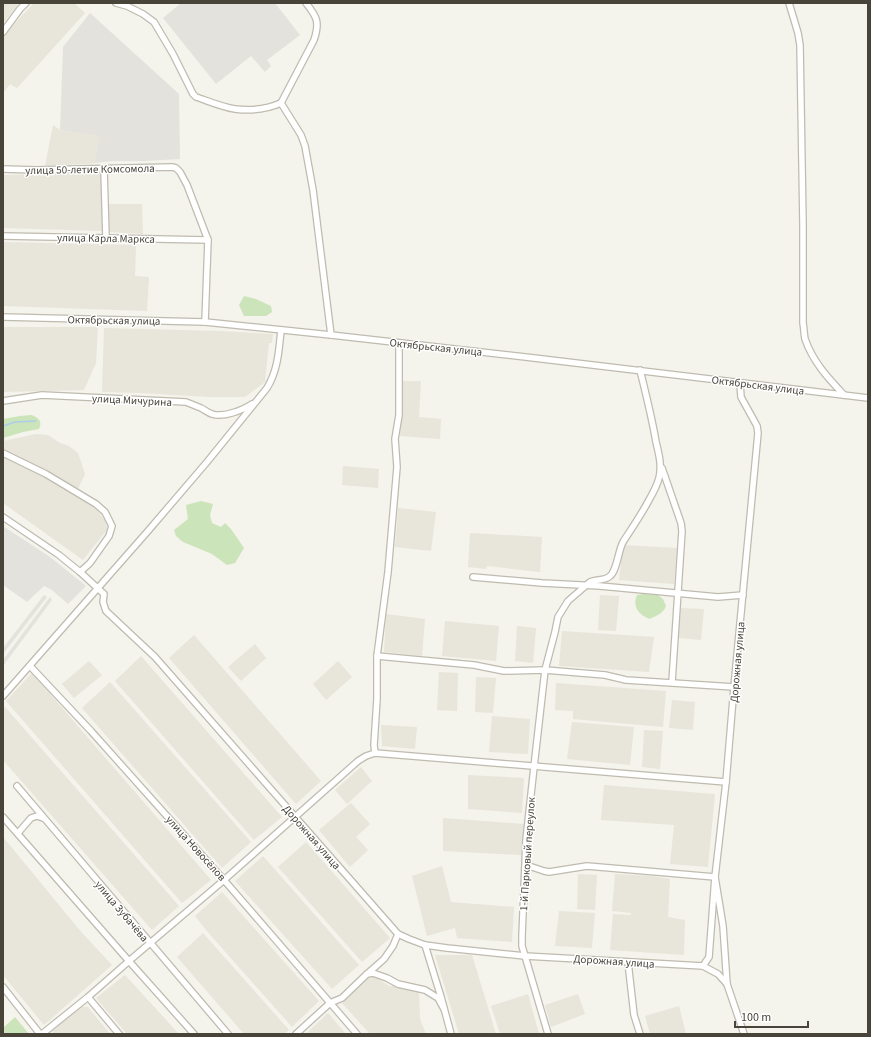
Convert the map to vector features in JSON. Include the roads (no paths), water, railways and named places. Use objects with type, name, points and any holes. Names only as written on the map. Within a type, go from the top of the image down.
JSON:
[{"type":"street","points":[[3,32],[26,3]]},
{"type":"street","points":[[116,3],[127,6],[143,14],[154,22],[196,98],[235,109],[253,110],[272,107],[281,103],[314,40],[317,24],[314,14],[306,3]]},
{"type":"street","points":[[789,3],[800,45],[803,323],[805,338],[821,369],[844,395]]},
{"type":"street","points":[[281,103],[301,135],[305,146],[313,190],[331,335]]},
{"type":"street","name":"улица 50-летие Комсомола","points":[[3,169],[176,168],[187,185],[208,240]]},
{"type":"street","points":[[104,169],[106,238]]},
{"type":"street","name":"улица Карла Маркса","points":[[3,236],[208,240]]},
{"type":"street","points":[[205,322],[208,240]]},
{"type":"street","name":"Октябрьская улица","points":[[3,317],[205,322],[640,370],[868,398]]},
{"type":"street","points":[[3,696],[148,531],[267,388],[274,375],[277,365],[281,330]]},
{"type":"street","points":[[376,753],[374,745],[377,699],[377,656],[388,572],[397,467],[395,439],[399,415],[398,343]]},
{"type":"street","points":[[640,370],[654,428],[661,466],[681,522],[682,531],[672,682]]},
{"type":"street","name":"Дорожная улица","points":[[98,588],[104,594],[103,602],[106,611],[155,657],[398,934],[425,944],[447,948],[525,956],[703,966],[709,957],[715,877],[726,782],[758,433],[757,426],[741,397],[740,383]]},
{"type":"street","name":"улица Мичурина","points":[[3,401],[42,395],[186,402],[213,415],[229,413],[245,408],[256,402]]},
{"type":"street","points":[[3,453],[46,474],[96,504],[105,512],[112,526],[109,536],[90,563],[80,572]]},
{"type":"street","points":[[586,585],[594,580],[604,579],[610,576],[614,571],[622,544],[654,490],[659,479],[661,466]]},
{"type":"street","points":[[3,516],[59,556],[98,588]]},
{"type":"street","points":[[472,577],[586,585],[718,597],[743,595]]},
{"type":"street","name":"1-й Парковый переулок","points":[[548,1034],[522,946],[526,840],[545,670],[558,617],[568,601],[586,585]]},
{"type":"street","points":[[377,656],[474,665],[504,670],[545,670],[605,675],[626,680],[734,687]]},
{"type":"street","name":"улица Новосёлов","points":[[30,666],[91,731],[224,880],[357,1034]]},
{"type":"street","points":[[3,987],[41,1034],[88,998],[358,761],[366,756],[376,753],[726,782]]},
{"type":"street","name":"улица Зубачёва","points":[[17,786],[228,1034]]},
{"type":"street","points":[[18,833],[31,818],[37,816],[44,818]]},
{"type":"street","points":[[3,817],[194,1034]]},
{"type":"street","points":[[526,865],[549,872],[587,866],[715,877],[723,926],[727,984],[744,1034]]},
{"type":"street","points":[[296,1034],[330,1003],[342,998],[366,974],[384,959],[393,946],[398,934]]},
{"type":"street","points":[[425,944],[451,1034]]},
{"type":"street","points":[[628,962],[634,1015],[640,1034]]},
{"type":"street","points":[[703,966],[718,974],[727,984]]},
{"type":"street","points":[[366,974],[373,973],[398,984],[425,990],[438,998],[444,1009]]},
{"type":"street","points":[[88,998],[119,1034]]},
{"type":"waterway","points":[[3,426],[15,422],[36,421]]}]
